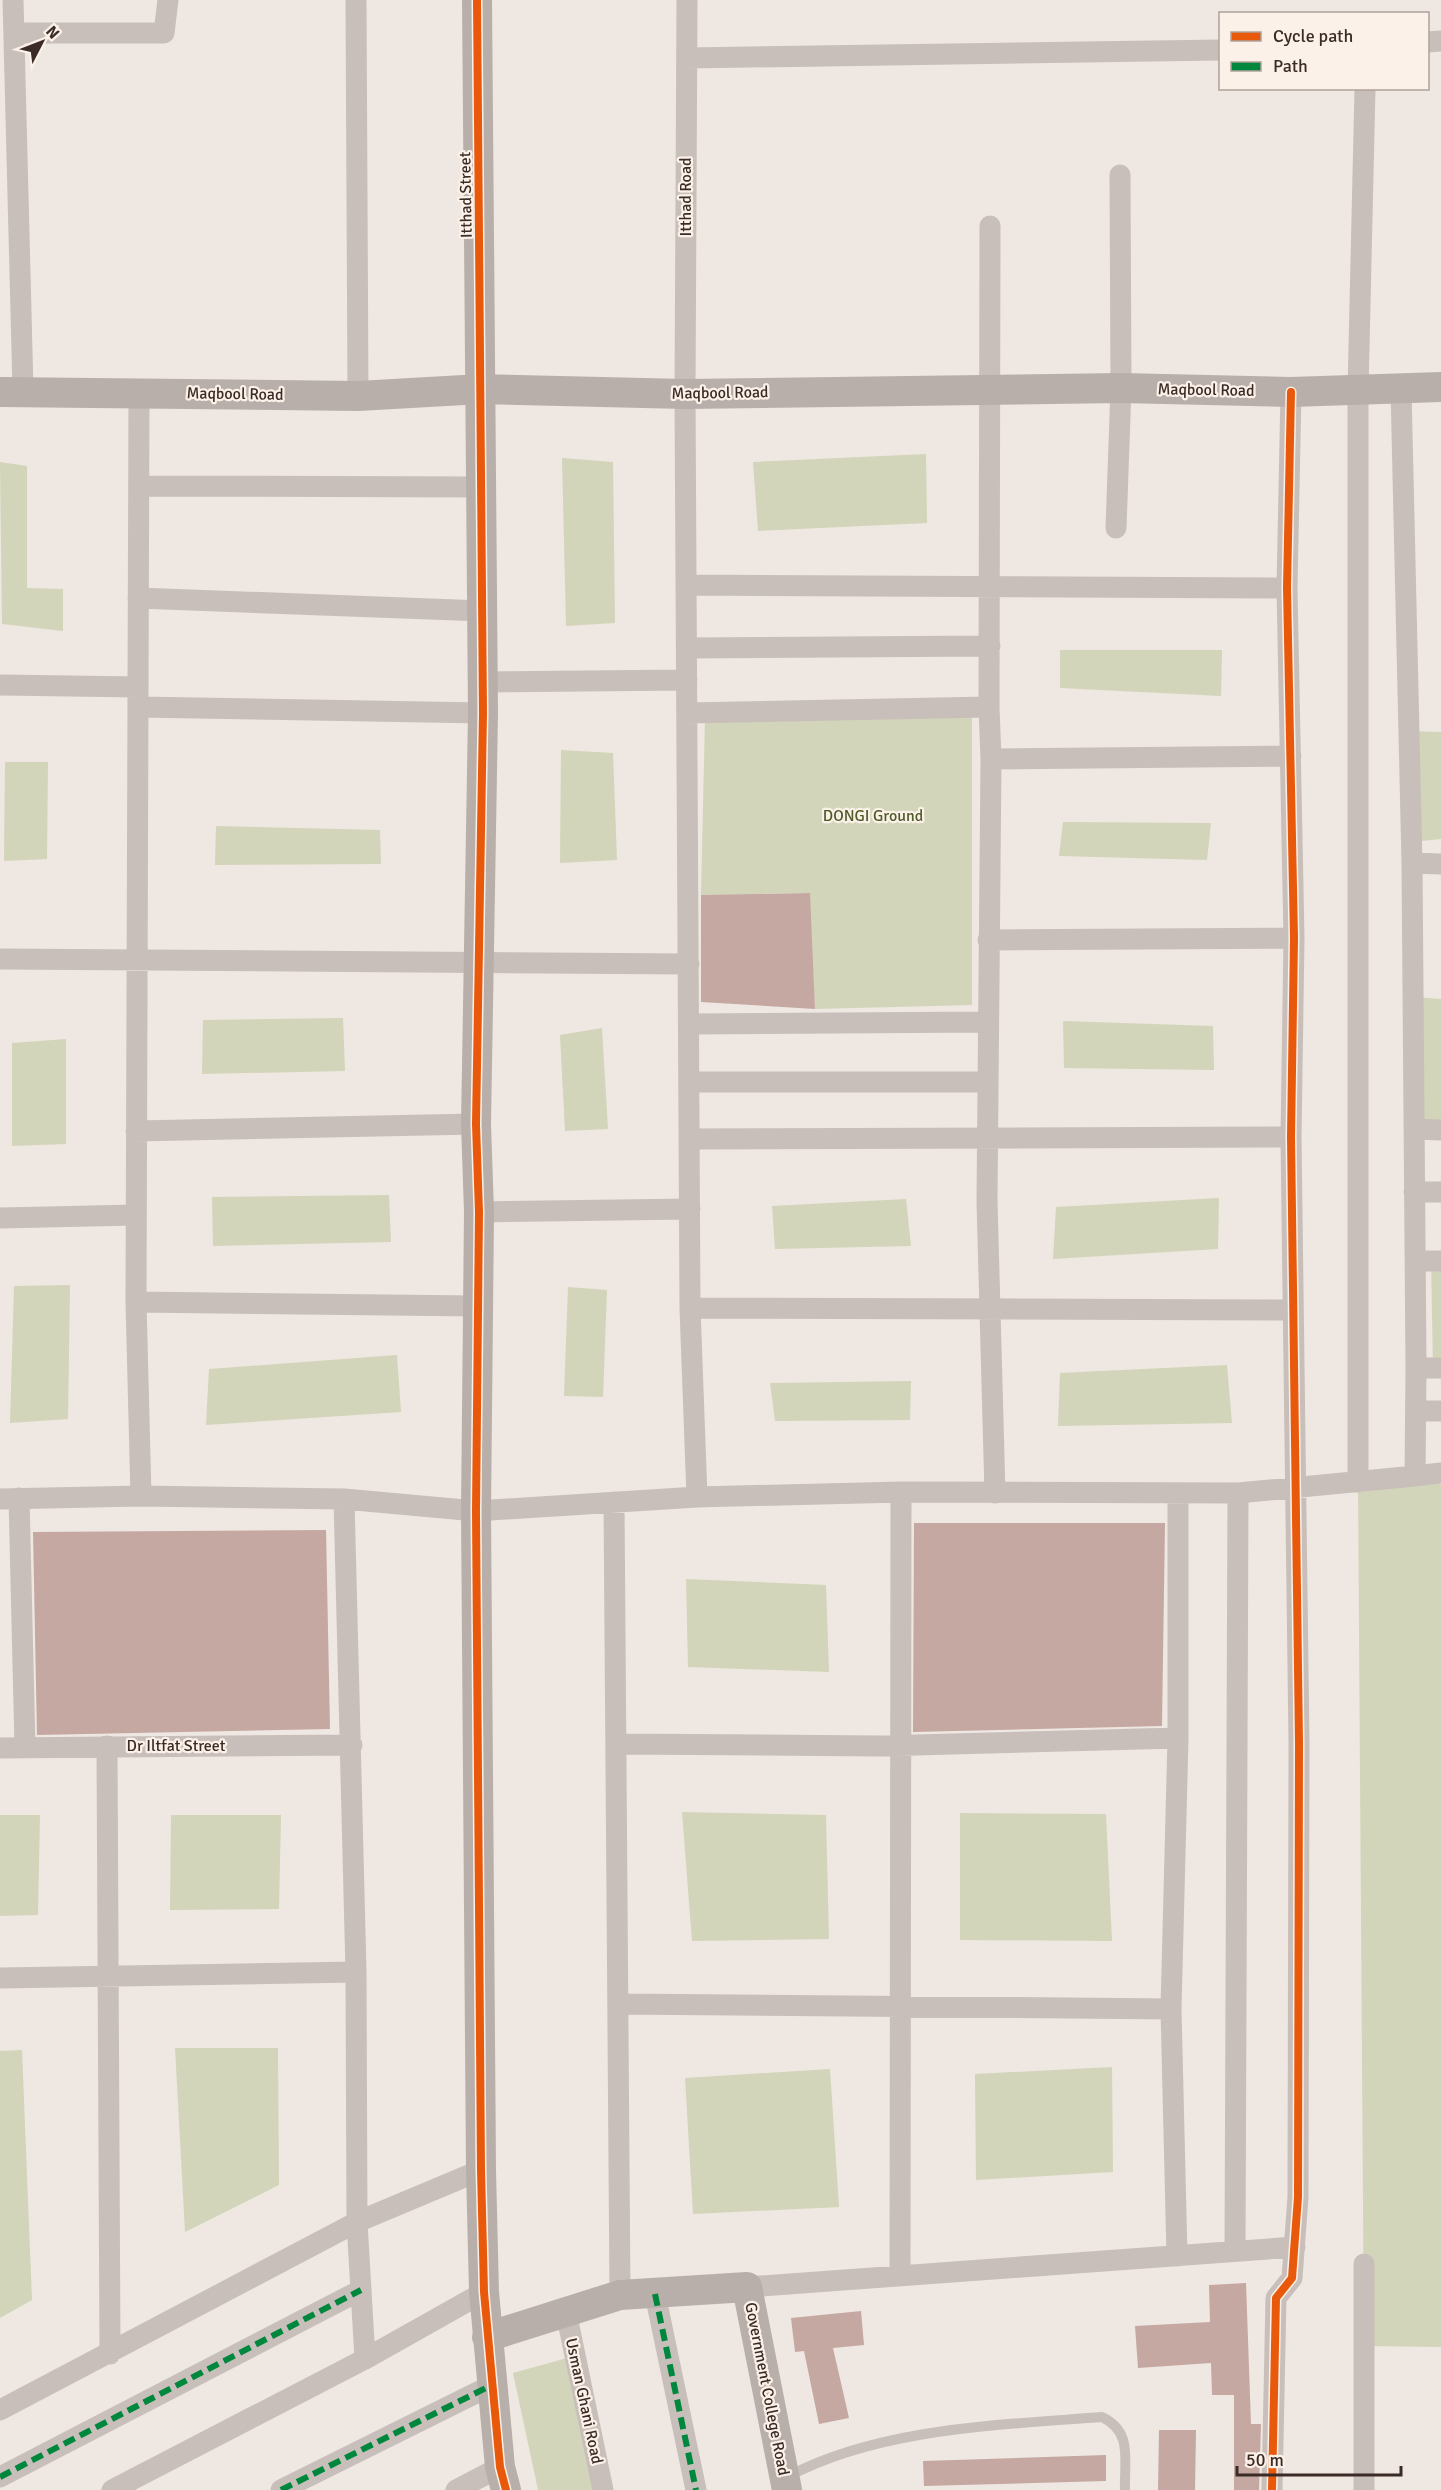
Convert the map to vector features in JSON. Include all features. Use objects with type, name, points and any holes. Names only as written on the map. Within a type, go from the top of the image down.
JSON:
[{"type":"street","points":[[11,391],[13,0]]},
{"type":"street","points":[[14,33],[164,33],[168,0]]},
{"type":"street","points":[[356,0],[358,396]]},
{"type":"street","name":"Itthad Street","points":[[477,0],[483,611],[480,963],[476,1124],[479,1212],[476,1511],[482,2170],[487,2337],[503,2479]]},
{"type":"street","name":"Itthad Road","points":[[687,0],[685,394],[690,1308],[697,1497]]},
{"type":"street","points":[[687,58],[1219,50]]},
{"type":"street","points":[[1358,1482],[1358,391],[1365,90]]},
{"type":"street","points":[[1116,528],[1121,388],[1120,175]]},
{"type":"street","points":[[990,226],[989,707],[991,759],[987,1138],[995,1493]]},
{"type":"street","name":"Maqbool Road","points":[[11,391],[358,396],[481,390],[685,394],[1121,388],[1292,392],[1441,387]]},
{"type":"street","points":[[1401,389],[1412,863],[1416,1368],[1414,1476]]},
{"type":"street","points":[[139,392],[135,959],[136,1302],[141,1496]]},
{"type":"street","points":[[1272,2490],[1276,2298],[1292,2278],[1298,2138],[1296,1488],[1291,1137],[1294,938],[1287,588],[1292,392]]},
{"type":"street","points":[[138,486],[482,487]]},
{"type":"street","points":[[686,585],[1287,588]]},
{"type":"street","points":[[138,598],[483,611]]},
{"type":"street","points":[[687,648],[990,646]]},
{"type":"street","points":[[483,682],[687,680]]},
{"type":"street","points":[[0,685],[138,697],[483,713]]},
{"type":"street","points":[[687,713],[989,707]]},
{"type":"street","points":[[991,759],[1291,756]]},
{"type":"street","points":[[1412,863],[1441,864]]},
{"type":"street","points":[[988,940],[1294,938]]},
{"type":"street","points":[[0,959],[689,964]]},
{"type":"street","points":[[689,1024],[988,1022]]},
{"type":"street","points":[[689,1082],[987,1082]]},
{"type":"street","points":[[136,1131],[476,1124]]},
{"type":"street","points":[[1415,1129],[1441,1130]]},
{"type":"street","points":[[689,1139],[1291,1137]]},
{"type":"street","points":[[1414,1192],[1441,1192]]},
{"type":"street","points":[[479,1212],[690,1209]]},
{"type":"street","points":[[0,1218],[136,1215]]},
{"type":"street","points":[[1415,1261],[1441,1261]]},
{"type":"street","points":[[136,1302],[477,1306]]},
{"type":"street","points":[[690,1308],[1293,1310]]},
{"type":"street","points":[[1416,1368],[1441,1368]]},
{"type":"street","points":[[1416,1411],[1441,1411]]},
{"type":"street","points":[[25,1747],[9,1499],[141,1496],[344,1499],[476,1511],[697,1497],[901,1492],[1238,1493],[1441,1473]]},
{"type":"street","points":[[900,2276],[901,1492]]},
{"type":"street","points":[[1235,2252],[1238,1493]]},
{"type":"street","points":[[1177,2256],[1171,2009],[1178,1738],[1178,1494]]},
{"type":"street","points":[[344,1499],[352,1745],[357,2222],[365,2358]]},
{"type":"street","points":[[614,1502],[620,2295]]},
{"type":"street","points":[[617,1744],[901,1745],[1178,1738]]},
{"type":"street","name":"Dr Iltfat Street","points":[[0,1748],[352,1745]]},
{"type":"street","points":[[107,1746],[106,1977],[110,2354]]},
{"type":"street","points":[[0,1978],[356,1972]]},
{"type":"street","points":[[619,2004],[1171,2009]]},
{"type":"street","points":[[0,2410],[357,2222],[482,2170]]},
{"type":"street","points":[[487,2337],[620,2295],[747,2288],[1294,2247]]},
{"type":"street","points":[[1364,2264],[1364,2490]]},
{"type":"street","name":"Government College Road","points":[[747,2288],[785,2484]]},
{"type":"street","points":[[0,2477],[361,2290]]},
{"type":"street","points":[[112,2490],[365,2358],[484,2292]]},
{"type":"street","points":[[655,2294],[696,2490]]},
{"type":"street","name":"Usman Ghani Road","points":[[566,2312],[603,2490]]},
{"type":"street","points":[[281,2490],[492,2385]]},
{"type":"street","points":[[456,2490],[503,2479]]},
{"type":"lane","points":[[785,2484],[818,2461],[940,2430],[1102,2417],[1115,2424],[1124,2437],[1125,2490]]},
{"type":"green space","points":[[926,454],[927,523],[758,531],[753,462]]},
{"type":"green space","points":[[562,458],[613,462],[615,623],[566,626]]},
{"type":"green space","points":[[0,462],[27,466],[27,588],[63,589],[63,631],[2,624]]},
{"type":"green space","points":[[1060,650],[1222,650],[1221,696],[1060,688]]},
{"type":"green space","name":"DONGI Ground","points":[[972,713],[972,1005],[815,1009],[809,893],[701,895],[705,718]]},
{"type":"green space","points":[[1407,731],[1441,732],[1441,839],[1411,842]]},
{"type":"green space","points":[[561,750],[613,753],[617,860],[560,863]]},
{"type":"green space","points":[[5,762],[48,762],[47,859],[4,861]]},
{"type":"green space","points":[[1063,822],[1211,823],[1207,860],[1059,856]]},
{"type":"green space","points":[[216,826],[380,830],[381,864],[215,865]]},
{"type":"green space","points":[[1413,997],[1441,999],[1441,1130],[1415,1129]]},
{"type":"green space","points":[[343,1018],[345,1071],[202,1074],[203,1020]]},
{"type":"green space","points":[[1063,1021],[1213,1026],[1214,1070],[1064,1068]]},
{"type":"green space","points":[[602,1028],[608,1129],[565,1131],[560,1035]]},
{"type":"green space","points":[[66,1039],[66,1144],[12,1146],[12,1043]]},
{"type":"green space","points":[[389,1195],[391,1242],[213,1246],[212,1197]]},
{"type":"green space","points":[[1219,1198],[1218,1249],[1053,1259],[1056,1207]]},
{"type":"green space","points":[[906,1199],[911,1246],[775,1249],[772,1206]]},
{"type":"green space","points":[[1431,1261],[1441,1261],[1441,1366],[1433,1368]]},
{"type":"green space","points":[[70,1285],[68,1419],[10,1423],[14,1286]]},
{"type":"green space","points":[[568,1287],[607,1290],[603,1397],[564,1396]]},
{"type":"green space","points":[[397,1355],[401,1412],[206,1425],[209,1369]]},
{"type":"green space","points":[[1227,1365],[1232,1423],[1058,1426],[1060,1373]]},
{"type":"green space","points":[[911,1381],[910,1420],[775,1421],[770,1383]]},
{"type":"green space","points":[[1358,1482],[1441,1484],[1441,2347],[1364,2346]]},
{"type":"green space","points":[[686,1579],[826,1585],[829,1672],[688,1667]]},
{"type":"green space","points":[[682,1812],[826,1815],[829,1939],[692,1941]]},
{"type":"green space","points":[[960,1813],[1106,1814],[1112,1941],[960,1940]]},
{"type":"green space","points":[[0,1815],[40,1815],[38,1915],[0,1916]]},
{"type":"green space","points":[[171,1815],[281,1815],[279,1909],[170,1910]]},
{"type":"green space","points":[[175,2048],[278,2048],[279,2185],[185,2232]]},
{"type":"green space","points":[[22,2050],[32,2300],[0,2318],[0,2051]]},
{"type":"green space","points":[[1112,2067],[1113,2172],[976,2180],[975,2074]]},
{"type":"green space","points":[[830,2069],[839,2207],[693,2214],[685,2078]]},
{"type":"green space","points":[[567,2358],[594,2490],[538,2490],[513,2373]]},
{"type":"building","points":[[810,893],[815,1009],[701,1002],[701,895]]},
{"type":"building","points":[[914,1523],[1165,1523],[1162,1726],[913,1732]]},
{"type":"building","points":[[326,1530],[330,1729],[37,1735],[33,1532]]},
{"type":"building","points":[[1246,2283],[1251,2424],[1261,2424],[1259,2490],[1234,2490],[1234,2395],[1212,2395],[1211,2363],[1138,2368],[1135,2326],[1210,2322],[1209,2285]]},
{"type":"building","points":[[861,2311],[864,2345],[833,2348],[849,2418],[819,2424],[804,2351],[795,2352],[791,2318]]},
{"type":"building","points":[[1159,2430],[1196,2430],[1195,2490],[1158,2490]]},
{"type":"building","points":[[1106,2455],[1106,2481],[924,2486],[923,2461]]},
{"type":"marked path","points":[[0,2477],[361,2290]]},
{"type":"marked path","points":[[655,2294],[696,2490]]},
{"type":"marked path","points":[[281,2490],[492,2385]]},
{"type":"cycle path","points":[[477,0],[483,713],[476,1124],[479,1212],[476,1511],[481,2170],[484,2292],[500,2467],[506,2490]]},
{"type":"cycle path","points":[[1272,2490],[1276,2298],[1292,2278],[1298,2197],[1299,1743],[1291,1137],[1294,938],[1287,588],[1291,392]]}]
